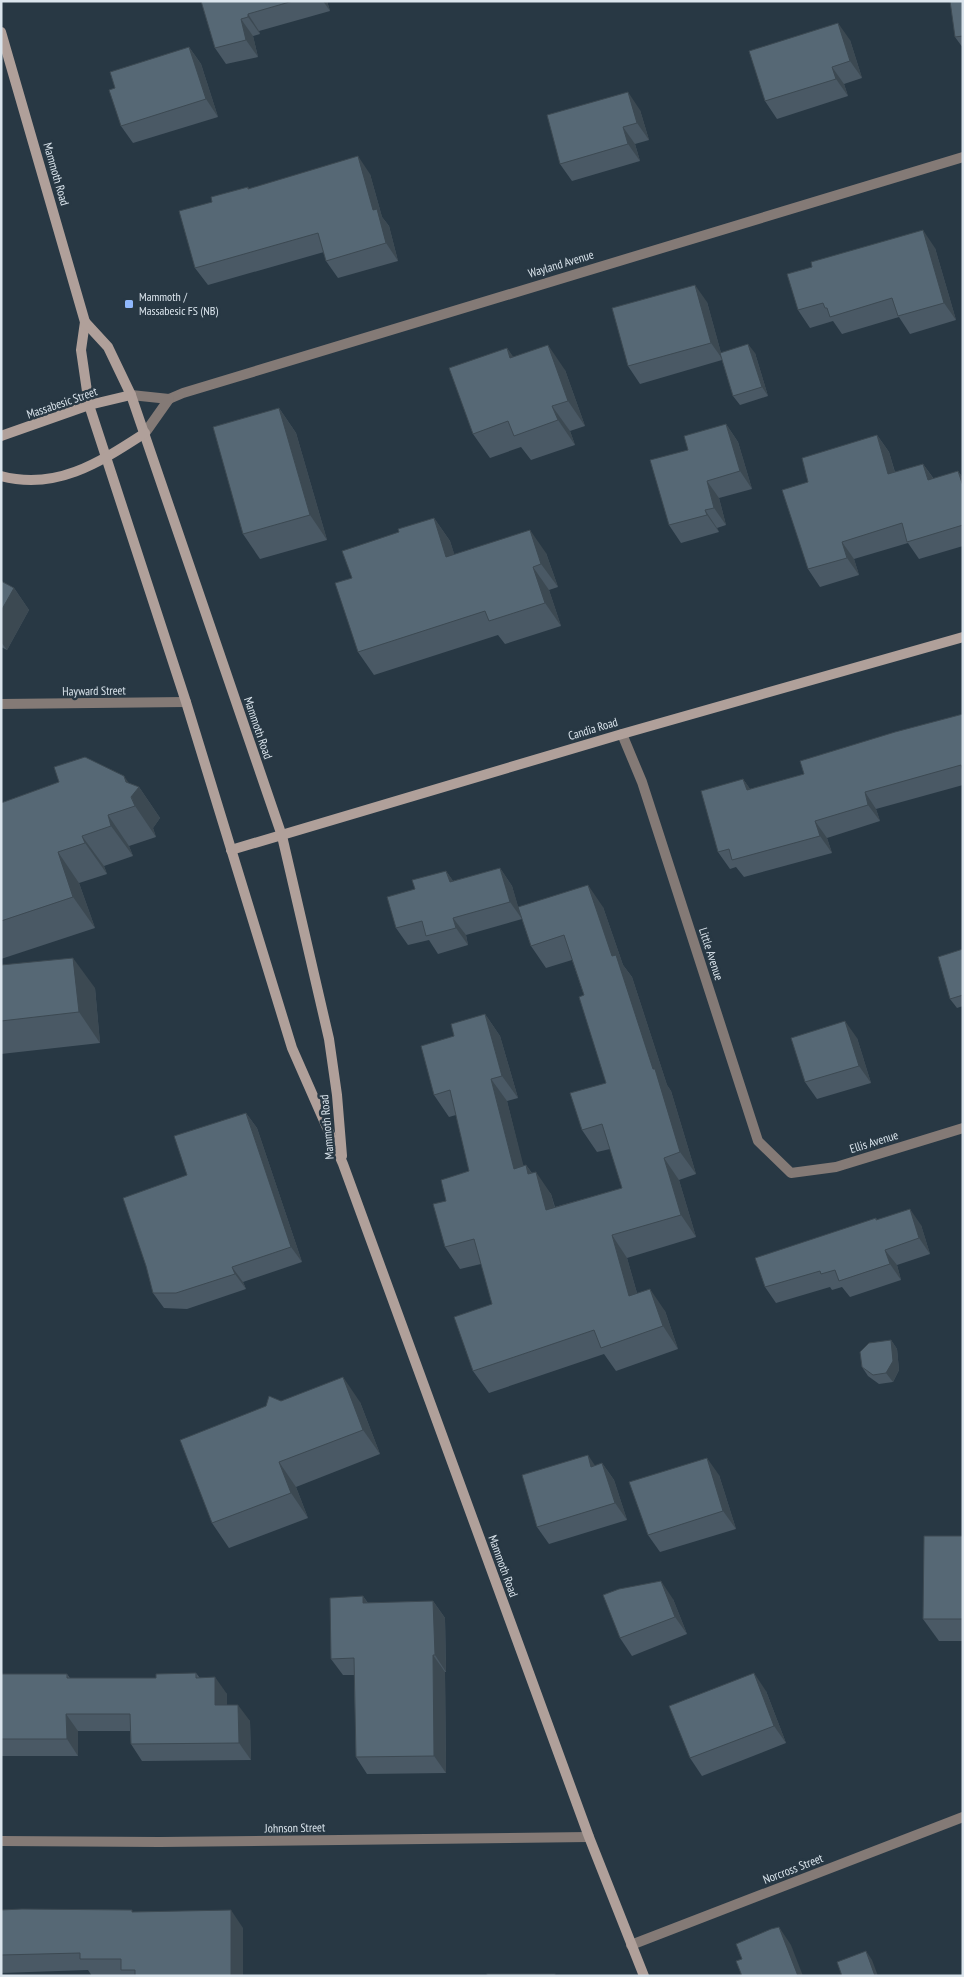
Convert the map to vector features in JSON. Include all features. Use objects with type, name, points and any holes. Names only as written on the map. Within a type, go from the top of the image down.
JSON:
[{"type":"main road","name":"Mammoth Road","points":[[1,32],[85,322],[81,350],[89,405],[186,702],[292,1048],[343,1164],[589,1837],[644,1976]]},
{"type":"main road","name":"Mammoth Road","points":[[85,322],[108,347],[131,395],[282,836],[329,1039],[337,1095],[343,1164]]},
{"type":"main road","name":"Massabesic Street","points":[[1,436],[89,405],[131,395]]},
{"type":"main road","points":[[1,476],[48,480],[75,472],[106,458],[145,433]]},
{"type":"main road","name":"Candia Road","points":[[231,850],[622,734],[963,638]]},
{"type":"street","name":"Wayland Avenue","points":[[131,395],[168,399],[566,276],[963,157]]},
{"type":"street","points":[[145,433],[168,399]]},
{"type":"street","name":"Hayward Street","points":[[1,704],[186,702]]},
{"type":"street","name":"Little Avenue","points":[[622,734],[642,782],[758,1141],[791,1173]]},
{"type":"street","name":"Ellis Avenue","points":[[791,1173],[836,1167],[963,1128]]},
{"type":"street","name":"Norcross Street","points":[[632,1945],[963,1817]]},
{"type":"street","name":"Johnson Street","points":[[1,1841],[160,1842],[589,1837]]},
{"type":"building","points":[[201,1],[293,1],[248,14],[248,17],[241,19],[246,40],[215,48]]},
{"type":"building","points":[[950,1],[963,1],[963,36],[955,37]]},
{"type":"building","points":[[838,23],[850,61],[832,67],[836,79],[765,101],[749,51]]},
{"type":"building","points":[[189,47],[206,99],[121,126],[109,90],[115,88],[110,72]]},
{"type":"building","points":[[628,92],[637,123],[623,127],[628,144],[560,164],[547,115]]},
{"type":"building","points":[[358,156],[373,210],[377,209],[386,243],[326,261],[318,233],[195,268],[179,211],[212,202],[211,197],[248,187],[248,189]]},
{"type":"building","points":[[923,230],[944,303],[898,316],[892,298],[830,317],[823,303],[798,310],[787,274],[812,267],[811,262]]},
{"type":"building","points":[[695,285],[711,343],[628,366],[612,308]]},
{"type":"building","points":[[748,344],[762,387],[733,396],[720,353]]},
{"type":"building","points":[[548,345],[568,401],[552,406],[558,420],[514,436],[508,421],[473,434],[449,368],[507,348],[510,358]]},
{"type":"building","points":[[279,408],[310,515],[243,534],[213,427]]},
{"type":"building","points":[[726,424],[740,471],[707,481],[714,508],[705,510],[707,515],[669,525],[650,460],[688,450],[684,436]]},
{"type":"building","points":[[877,435],[888,474],[923,464],[928,480],[958,471],[963,486],[963,525],[907,542],[902,523],[842,542],[847,558],[808,569],[782,490],[808,482],[802,458]]},
{"type":"building","points":[[434,518],[446,557],[530,530],[541,564],[533,567],[545,603],[489,621],[485,611],[358,652],[335,583],[352,578],[342,551],[399,532],[398,529]]},
{"type":"building","points":[[1,581],[14,588],[1,611]]},
{"type":"building","points":[[963,714],[963,771],[961,765],[865,792],[868,805],[815,821],[820,836],[732,860],[729,849],[718,852],[701,791],[743,779],[747,790],[804,774],[800,761],[895,732]]},
{"type":"building","points":[[85,757],[124,776],[126,782],[139,787],[131,797],[135,806],[108,815],[111,826],[82,836],[85,843],[58,852],[73,897],[1,921],[1,803],[59,782],[54,767]]},
{"type":"building","points":[[500,868],[510,902],[453,918],[456,928],[426,936],[422,921],[396,928],[387,897],[415,889],[412,880],[446,871],[450,882]]},
{"type":"building","points":[[588,885],[612,956],[616,955],[653,1069],[655,1069],[680,1152],[664,1158],[681,1215],[612,1235],[629,1296],[650,1289],[663,1326],[601,1348],[594,1330],[473,1371],[454,1317],[492,1304],[474,1239],[445,1247],[433,1204],[446,1201],[441,1180],[469,1171],[450,1090],[434,1095],[421,1046],[454,1036],[451,1024],[485,1014],[502,1076],[491,1079],[514,1169],[526,1165],[528,1174],[536,1172],[546,1210],[622,1188],[602,1124],[582,1130],[570,1093],[606,1083],[579,997],[584,995],[564,935],[531,946],[518,907]]},
{"type":"building","points":[[963,949],[963,995],[950,999],[938,957]]},
{"type":"building","points":[[73,958],[79,1012],[1,1021],[1,965]]},
{"type":"building","points":[[845,1021],[859,1066],[805,1082],[791,1038]]},
{"type":"building","points":[[246,1113],[291,1247],[232,1267],[235,1274],[176,1293],[153,1293],[123,1198],[187,1175],[174,1136]]},
{"type":"building","points":[[910,1209],[919,1238],[885,1250],[890,1264],[839,1281],[835,1270],[821,1274],[820,1271],[765,1287],[755,1258],[876,1218],[876,1220]]},
{"type":"building","points":[[891,1340],[893,1361],[886,1373],[873,1375],[862,1367],[860,1352],[869,1343]]},
{"type":"building","points":[[343,1377],[363,1430],[279,1462],[291,1493],[212,1523],[180,1440],[266,1406],[269,1396],[281,1401]]},
{"type":"building","points":[[588,1455],[591,1467],[602,1463],[615,1503],[537,1527],[522,1475]]},
{"type":"building","points":[[707,1458],[723,1511],[648,1535],[629,1482]]},
{"type":"building","points":[[924,1536],[963,1536],[963,1619],[923,1619]]},
{"type":"building","points":[[661,1581],[675,1617],[620,1638],[603,1595],[619,1589]]},
{"type":"building","points":[[363,1596],[363,1603],[433,1601],[435,1655],[433,1655],[434,1756],[356,1757],[354,1658],[331,1659],[330,1598]]},
{"type":"building","points":[[196,1673],[196,1678],[215,1677],[215,1705],[238,1705],[239,1743],[131,1744],[130,1714],[66,1714],[67,1739],[1,1739],[1,1674],[67,1674],[67,1678],[156,1678],[156,1674]]},
{"type":"building","points":[[754,1673],[774,1726],[690,1758],[669,1706]]},
{"type":"building","points":[[1,1910],[132,1910],[132,1912],[231,1910],[231,1976],[135,1976],[135,1970],[121,1970],[121,1959],[80,1959],[80,1953],[1,1955]]},
{"type":"building","points":[[779,1927],[798,1976],[742,1976],[736,1961],[742,1959],[736,1944]]},
{"type":"building","points":[[866,1951],[875,1976],[842,1976],[837,1962]]},
{"type":"building","points":[[487,1974],[555,1974],[555,1976],[487,1976]]},
{"type":"place","name":"Mammoth / Massabesic FS (NB)","points":[[129,304]]}]
